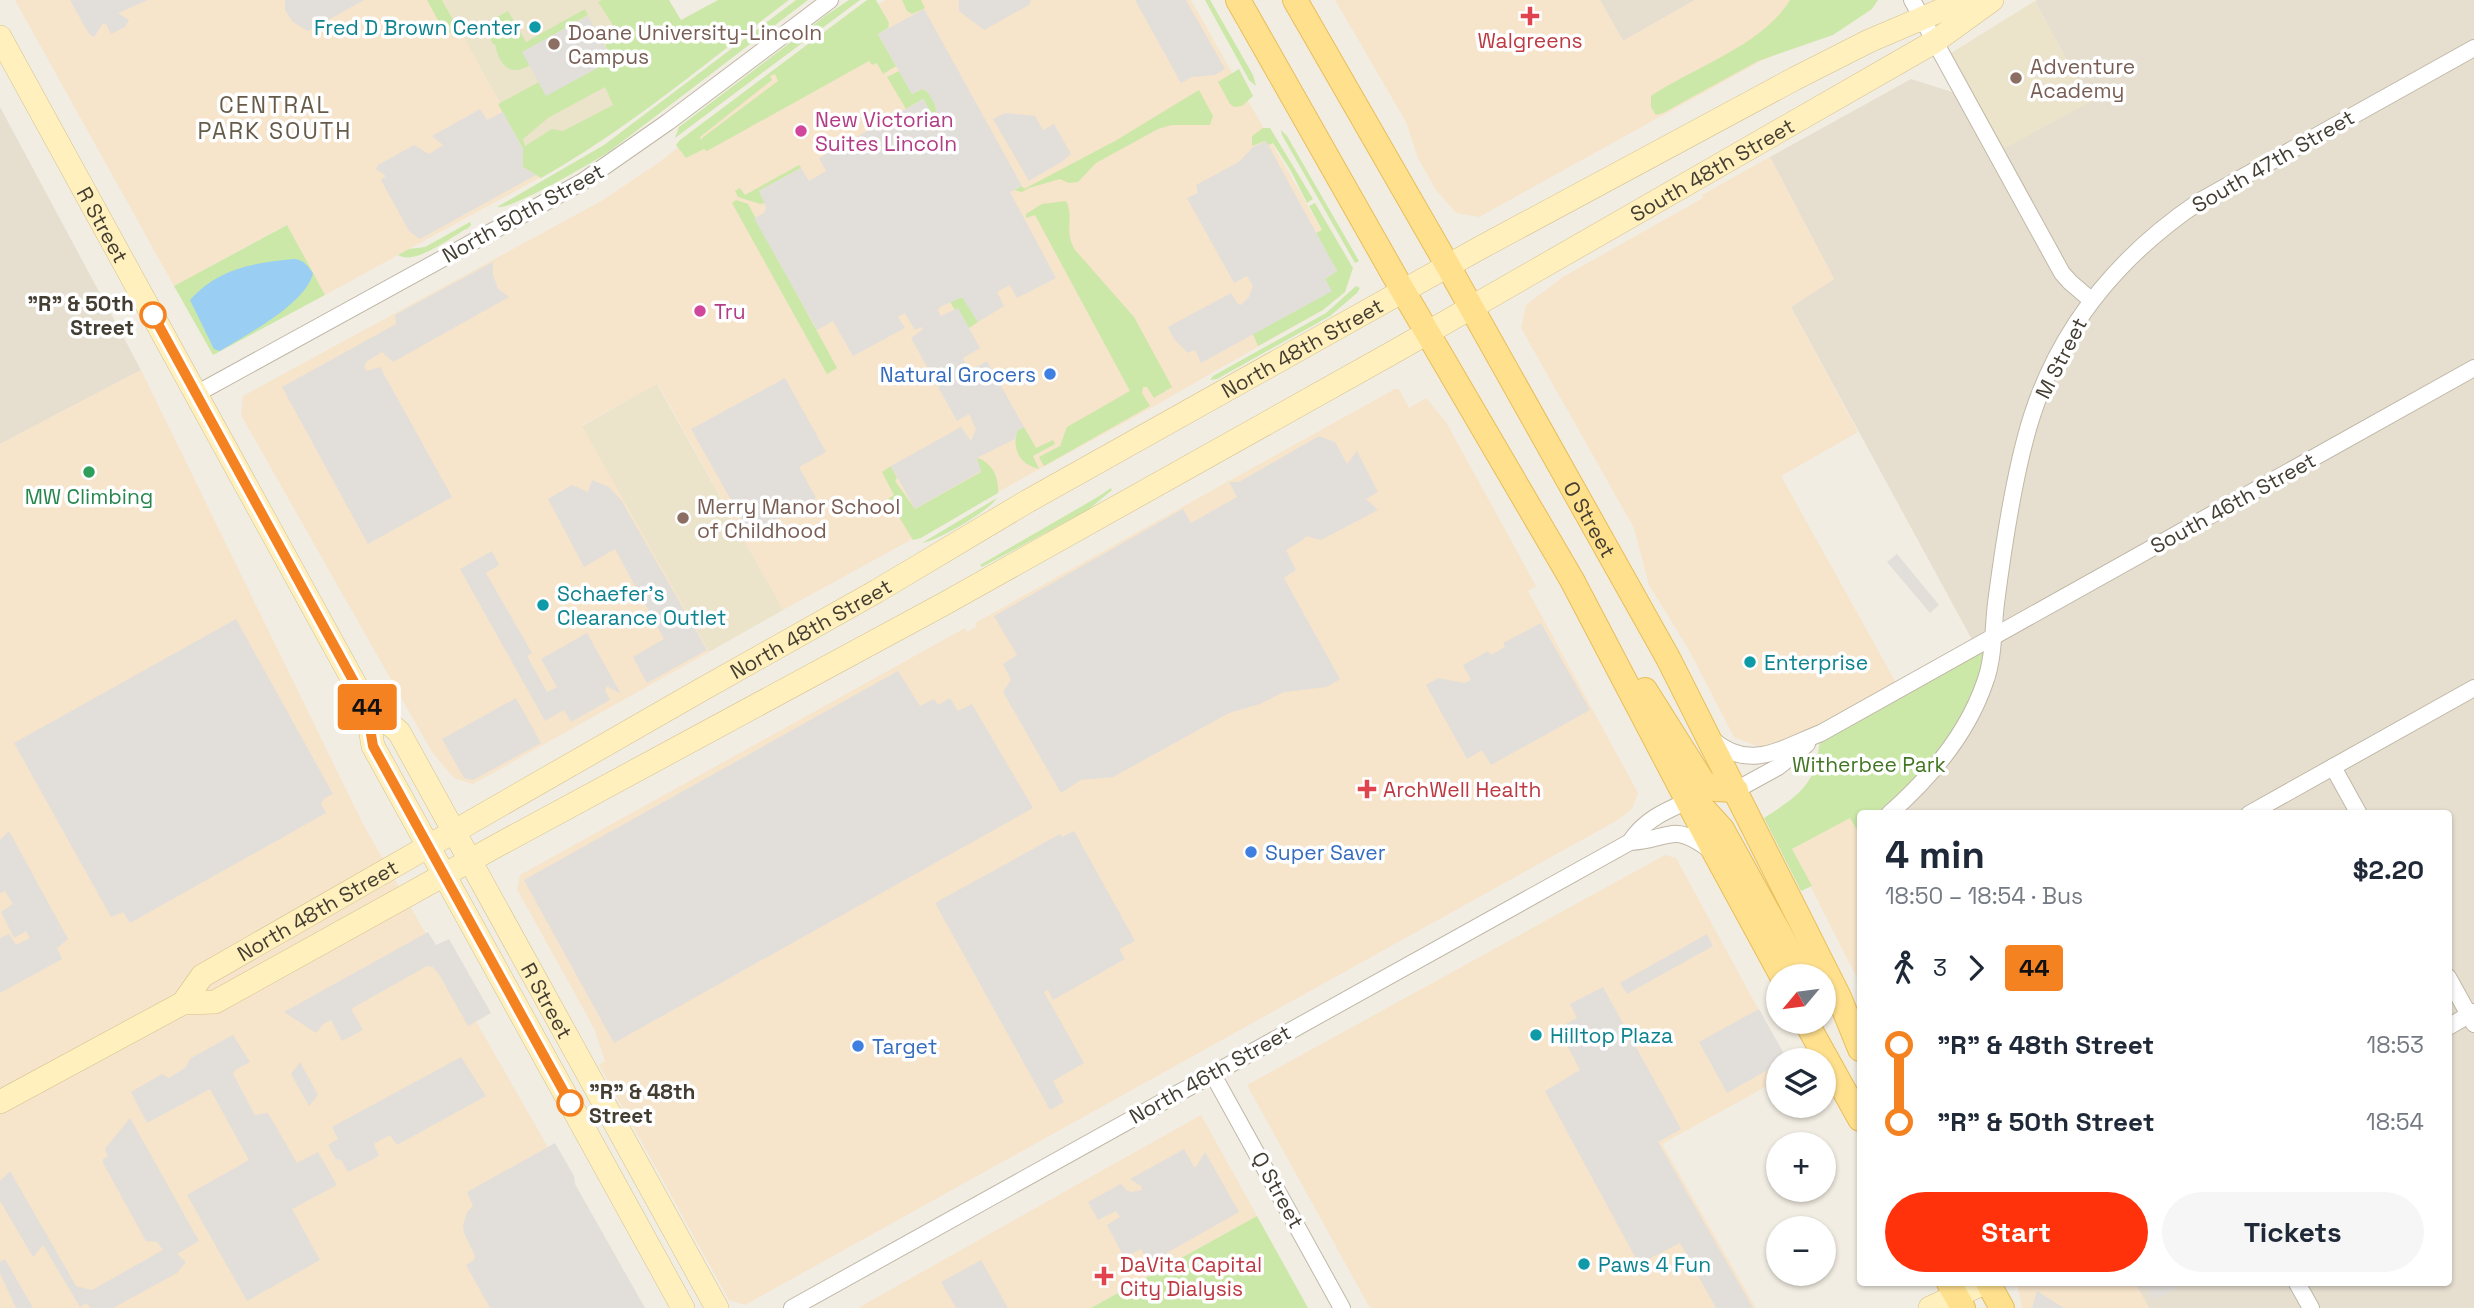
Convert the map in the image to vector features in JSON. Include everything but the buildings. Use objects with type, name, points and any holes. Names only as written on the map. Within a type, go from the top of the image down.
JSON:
[{"type":"main road","points":[[1238,0],[1609,647],[1775,964]]},
{"type":"main road","name":"South 48th Street","points":[[1448,266],[1794,79],[1917,9],[1965,0]]},
{"type":"main road","name":"South 48th Street","points":[[1427,333],[1934,42],[1992,0]]},
{"type":"main road","name":"O Street","points":[[1295,3],[1614,559],[1736,790],[1857,1037]]},
{"type":"main road","name":"R Street","points":[[0,37],[366,704],[373,746],[683,1308]]},
{"type":"main road","name":"North 48th Street","points":[[0,1102],[183,1003],[202,976],[689,696],[877,592],[1028,501],[1448,266]]},
{"type":"main road","name":"North 48th Street","points":[[183,1003],[215,1002],[942,605],[1427,333]]},
{"type":"main road","points":[[1609,647],[1656,704],[1703,782],[1715,789],[1736,790]]},
{"type":"main road","name":"R Street","points":[[366,704],[399,732],[717,1308]]},
{"type":"main road","points":[[1688,800],[1703,806],[1722,829],[1796,964]]},
{"type":"main road","points":[[1836,1020],[1857,1038]]},
{"type":"main road","points":[[1813,1034],[1857,1114]]},
{"type":"main road","points":[[1930,1308],[1978,1286]]},
{"type":"main road","points":[[1988,1286],[2002,1308]]},
{"type":"street","name":"North 50th Street","points":[[196,394],[582,182],[662,127],[830,0]]},
{"type":"street","name":"M Street","points":[[1917,9],[2062,273],[2091,300],[2046,380],[2025,438],[1992,638]]},
{"type":"street","name":"South 47th Street","points":[[2091,300],[2143,245],[2200,201],[2474,48]]},
{"type":"street","name":"South 46th Street","points":[[1706,733],[1722,748],[1748,757],[1772,752],[1821,733],[2474,368]]},
{"type":"street","points":[[1893,810],[1930,775],[1963,729],[1986,681],[1992,638]]},
{"type":"street","points":[[2256,810],[2474,688]]},
{"type":"street","name":"South 46th Street","points":[[1736,790],[1778,767],[1821,733]]},
{"type":"street","points":[[2333,767],[2357,810]]},
{"type":"street","name":"North 46th Street","points":[[1630,842],[1639,827],[1688,800]]},
{"type":"street","name":"North 46th Street","points":[[792,1308],[1630,842],[1647,841],[1675,832],[1683,833],[1715,853]]},
{"type":"street","points":[[2452,984],[2472,1017],[2452,1025]]},
{"type":"street","name":"Q Street","points":[[1212,1073],[1342,1308]]},
{"type":"street","points":[[2299,1286],[2311,1308]]},
{"type":"shaded area","points":[[15,0],[443,0],[541,177],[325,295],[286,225],[174,286]]},
{"type":"shaded area","points":[[70,0],[148,0],[118,13],[129,20],[125,27],[111,34],[103,23],[94,37],[89,34]]},
{"type":"shaded area","points":[[285,0],[364,0],[308,31],[293,22],[285,10]]},
{"type":"shaded area","name":"Doane University-Lincoln Campus","points":[[443,0],[616,0],[664,87],[534,164]]},
{"type":"shaded area","points":[[886,0],[1191,0],[1348,277],[1319,312],[1149,409],[783,610],[658,384],[582,425],[709,652],[473,784],[454,778],[432,752],[241,415],[243,396],[603,200],[658,163],[787,63],[848,21]]},
{"type":"shaded area","points":[[959,0],[1031,0],[1029,5],[984,30],[959,11]]},
{"type":"shaded area","points":[[1135,0],[1186,0],[1225,69],[1215,75],[1192,77],[1181,83]]},
{"type":"shaded area","points":[[1335,0],[1600,0],[1623,41],[1695,0],[1876,0],[1821,36],[1761,61],[1479,217],[1456,213],[1436,190],[1418,158],[1406,122]]},
{"type":"shaded area","points":[[1600,0],[1695,0],[1623,41]]},
{"type":"shaded area","points":[[2474,0],[2474,1308],[2149,1308],[2137,1286],[2452,1286],[2452,810],[1891,810],[1976,647],[1791,307],[1834,279],[1770,157],[1911,79],[1965,96],[2089,101],[2035,1]]},
{"type":"shaded area","name":"Adventure Academy","points":[[2035,1],[2090,102],[1996,153],[1943,58]]},
{"type":"shaded area","points":[[924,9],[1022,186],[1010,192],[1056,278],[1017,298],[1010,285],[997,292],[1004,306],[978,322],[962,297],[940,307],[938,311],[941,316],[958,308],[980,348],[963,358],[968,369],[987,361],[1024,427],[1017,431],[1015,439],[977,458],[981,471],[915,509],[891,466],[961,427],[971,441],[976,429],[969,414],[957,421],[911,338],[923,329],[921,327],[915,330],[905,313],[898,317],[905,328],[853,356],[833,321],[817,330],[754,218],[764,213],[766,207],[759,191],[801,168],[809,181],[826,171],[819,158],[924,99],[930,112],[936,113],[936,106],[927,91],[922,89],[912,94],[878,34]]},
{"type":"shaded area","points":[[588,16],[612,60],[546,96],[522,52]]},
{"type":"shaded area","points":[[0,107],[141,370],[0,444]]},
{"type":"shaded area","points":[[480,109],[487,120],[503,112],[523,149],[523,167],[536,175],[420,239],[409,231],[381,180],[386,176],[376,169],[378,165],[414,145],[429,154],[443,145],[432,136]]},
{"type":"shaded area","points":[[1005,113],[1035,116],[1043,130],[1054,124],[1071,154],[1029,181],[993,119]]},
{"type":"shaded area","points":[[1266,141],[1337,271],[1325,279],[1332,291],[1201,363],[1196,351],[1188,353],[1174,339],[1168,327],[1231,293],[1241,305],[1249,297],[1253,286],[1247,276],[1234,283],[1187,198],[1198,193],[1196,185],[1239,162],[1253,147]]},
{"type":"shaded area","points":[[1770,157],[1834,279],[1791,307],[1858,432],[1781,476],[1900,690],[1772,752],[1734,737],[1689,650],[1649,585],[1634,528],[1521,328],[1526,305],[1563,277]]},
{"type":"shaded area","points":[[493,262],[493,275],[498,289],[509,297],[393,362],[382,352],[366,362],[364,367],[367,371],[380,367],[452,497],[368,544],[282,387],[396,324],[395,315]]},
{"type":"shaded area","points":[[141,370],[363,824],[640,1308],[0,1308],[0,444]]},
{"type":"shaded area","points":[[785,378],[826,452],[799,467],[816,498],[750,534],[691,429]]},
{"type":"shaded area","name":"Merry Manor School of Childhood","points":[[657,384],[783,610],[709,652],[582,426]]},
{"type":"shaded area","points":[[1399,389],[1409,408],[1426,398],[1446,422],[1536,586],[1528,591],[1638,793],[1632,809],[1616,821],[745,1305],[729,1300],[599,1065],[605,1061],[594,1028],[517,889],[520,875],[965,628],[967,632],[976,627],[975,623],[1227,480]]},
{"type":"shaded area","points":[[1319,436],[1335,442],[1347,464],[1357,451],[1378,492],[1366,499],[1378,510],[1321,540],[1306,536],[1286,550],[1296,570],[1284,578],[1340,679],[1327,687],[1284,692],[1260,704],[1229,713],[1113,777],[1081,780],[1061,793],[1003,692],[1011,680],[1003,664],[1017,655],[994,616],[1183,509],[1191,523],[1237,497],[1229,482],[1239,482]]},
{"type":"shaded area","points":[[592,480],[609,487],[621,500],[707,650],[647,683],[633,657],[664,639],[615,549],[584,567],[548,499],[572,485],[588,492]]},
{"type":"shaded area","points":[[492,551],[499,565],[486,573],[532,653],[527,656],[547,692],[557,687],[541,659],[587,633],[621,694],[607,686],[605,690],[610,700],[571,722],[564,710],[545,721],[460,569]]},
{"type":"shaded area","points":[[1897,554],[1939,605],[1930,613],[1887,562]]},
{"type":"shaded area","points":[[236,619],[333,794],[321,803],[326,813],[130,923],[123,912],[111,917],[14,743]]},
{"type":"shaded area","points":[[1541,623],[1590,710],[1491,765],[1482,750],[1467,759],[1426,685],[1438,678],[1465,683],[1471,680],[1463,665],[1488,651],[1491,655],[1505,647],[1503,643]]},
{"type":"shaded area","points":[[898,671],[920,706],[934,699],[938,705],[950,698],[958,711],[972,704],[1033,808],[614,1043],[524,880]]},
{"type":"shaded area","points":[[516,698],[541,743],[473,780],[464,778],[442,739]]},
{"type":"shaded area","points":[[1851,817],[1857,829],[1857,978],[1792,849]]},
{"type":"shaded area","points":[[9,831],[68,939],[57,948],[62,959],[0,993],[0,938],[9,934],[16,945],[30,938],[26,931],[14,938],[1,912],[13,904],[5,891],[0,893],[0,840]]},
{"type":"shaded area","points":[[1074,831],[1135,941],[1119,949],[1125,959],[1053,1000],[1048,990],[1044,992],[1084,1063],[1053,1081],[1064,1102],[1050,1110],[935,903],[1060,834],[1062,837]]},
{"type":"shaded area","points":[[1665,855],[1676,858],[1766,1023],[1766,1034],[1772,1034],[1779,1048],[1766,1048],[1766,1087],[1662,1144],[1756,1308],[1370,1308],[1247,1085]]},
{"type":"shaded area","points":[[428,932],[436,945],[449,939],[491,1013],[468,1026],[440,976],[433,967],[427,966],[351,1009],[363,1030],[342,1041],[331,1020],[323,1024],[316,1033],[284,1012]]},
{"type":"shaded area","points":[[1707,934],[1713,946],[1627,994],[1620,983]]},
{"type":"shaded area","points":[[1603,987],[1681,1129],[1658,1142],[1753,1308],[1716,1308],[1680,1243],[1639,1264],[1545,1091],[1580,1070],[1558,1028],[1577,1018],[1570,1004]]},
{"type":"shaded area","points":[[1759,1009],[1766,1022],[1766,1034],[1773,1034],[1781,1048],[1766,1048],[1766,1071],[1727,1093],[1699,1042]]},
{"type":"shaded area","points":[[233,1035],[250,1062],[235,1070],[233,1074],[255,1115],[268,1113],[297,1163],[318,1152],[337,1185],[292,1209],[320,1260],[247,1301],[187,1195],[249,1160],[210,1089],[147,1123],[131,1092],[162,1074],[169,1078],[185,1068],[191,1058]]},
{"type":"shaded area","points":[[461,1057],[486,1096],[397,1145],[390,1135],[375,1143],[379,1156],[348,1172],[341,1160],[336,1159],[328,1145],[338,1139],[332,1127]]},
{"type":"shaded area","points":[[300,1062],[318,1095],[309,1106],[291,1074]]},
{"type":"shaded area","points":[[1201,1115],[1257,1216],[1091,1308],[858,1308]]},
{"type":"shaded area","points":[[130,1118],[199,1241],[177,1254],[186,1262],[177,1273],[113,1308],[90,1308],[87,1303],[80,1307],[43,1245],[33,1257],[0,1201],[0,1181],[10,1171],[76,1286],[92,1290],[163,1250],[157,1242],[146,1241],[103,1163],[103,1159],[108,1157],[105,1149]]},
{"type":"shaded area","points":[[555,1143],[645,1308],[490,1308],[466,1265],[474,1260],[475,1256],[463,1225],[467,1212],[473,1206],[467,1192]]},
{"type":"shaded area","points":[[1184,1149],[1194,1167],[1205,1152],[1239,1212],[1149,1263],[1141,1249],[1124,1257],[1107,1225],[1120,1217],[1116,1211],[1098,1220],[1088,1202],[1121,1184],[1132,1192],[1142,1190],[1141,1186],[1130,1179]]},
{"type":"shaded area","points":[[5,1259],[33,1308],[16,1308],[0,1273],[0,1262]]},
{"type":"shaded area","points":[[981,1260],[1008,1308],[956,1308],[941,1282]]},
{"type":"shaded area","points":[[2018,1286],[2137,1286],[2149,1308],[2022,1308]]},
{"type":"shaded area","points":[[2147,1286],[2174,1286],[2175,1289],[2154,1300]]},
{"type":"shaded area","points":[[2037,1291],[2064,1308],[2032,1308]]},
{"type":"green space","points":[[427,0],[442,0],[458,28],[446,35]]},
{"type":"green space","points":[[669,0],[681,20],[718,0],[789,0],[637,116],[541,178],[523,167],[523,149],[498,104],[539,82],[547,95],[613,59],[605,45],[620,36],[598,2]],"holes":[[[605,87],[613,105],[563,131],[552,129],[525,146],[523,139],[548,118]]]},
{"type":"green space","points":[[796,0],[808,0],[610,151],[535,194],[497,207],[604,145]]},
{"type":"green space","points":[[849,0],[860,0],[675,138],[679,127]]},
{"type":"green space","points":[[867,0],[876,0],[889,23],[888,28],[878,34],[896,66],[883,74],[877,63],[872,65],[869,61],[707,151],[704,149],[686,158],[676,145]],"holes":[[[775,74],[778,81],[702,138],[702,141],[700,137],[772,80],[770,76]]]},
{"type":"green space","points":[[902,0],[921,0],[925,8],[912,14],[907,11]]},
{"type":"green space","points":[[1205,0],[1210,0],[1253,75],[1256,86],[1249,80]]},
{"type":"green space","points":[[1790,0],[1878,0],[1872,9],[1833,35],[1758,61],[1656,115],[1651,107],[1651,96],[1745,43],[1778,16]]},
{"type":"green space","points":[[585,9],[588,15],[523,52],[530,65],[523,69],[511,69],[502,63],[486,30],[495,26],[493,19],[508,11],[526,42]]},
{"type":"green space","points":[[1239,69],[1253,96],[1242,106],[1234,107],[1218,82]]},
{"type":"green space","points":[[899,71],[912,94],[922,89],[930,95],[936,113],[930,112],[923,99],[906,109],[887,77]]},
{"type":"green space","points":[[1199,90],[1213,116],[1210,125],[1172,125],[1158,129],[1096,163],[1078,182],[1069,183],[1060,179],[1022,192],[1014,190],[1022,186],[1024,189],[1115,141]]},
{"type":"green space","points":[[1263,128],[1270,128],[1313,199],[1307,203],[1273,143],[1268,145],[1265,141],[1252,146],[1252,136]]},
{"type":"green space","points":[[1281,130],[1287,136],[1359,261],[1355,263]]},
{"type":"green space","points":[[799,165],[801,168],[759,191],[765,203],[738,197],[735,191],[740,188],[745,195]]},
{"type":"green space","points":[[736,200],[748,204],[837,368],[827,374],[732,203]]},
{"type":"green space","points":[[1066,201],[1070,213],[1070,236],[1075,250],[1134,317],[1172,387],[1154,398],[1147,387],[1143,387],[1142,393],[1150,406],[1044,466],[1039,457],[1060,446],[1067,427],[1130,391],[1035,215],[1026,218],[1026,214],[1042,204]]},
{"type":"green space","points":[[1315,203],[1353,268],[1345,292],[1323,310],[1258,346],[1253,334],[1331,291],[1325,279],[1337,271],[1316,233],[1322,230],[1309,206]]},
{"type":"green space","points":[[470,222],[468,228],[423,254],[414,257],[398,255],[409,249],[425,247]]},
{"type":"green space","points":[[287,225],[325,295],[213,355],[174,286]]},
{"type":"green space","points":[[1356,286],[1360,288],[1357,293],[1330,316],[1217,379],[1210,380],[1326,313]]},
{"type":"green space","points":[[959,297],[964,298],[978,322],[969,328],[958,309],[955,310],[950,302]]},
{"type":"green space","points":[[1024,427],[1036,448],[1053,440],[1055,444],[1033,456],[1039,469],[1027,464],[1019,456],[1017,431]]},
{"type":"green space","points":[[978,458],[994,472],[998,493],[921,538],[913,540],[888,499],[894,495],[882,472],[891,466],[897,478],[895,481],[915,509],[981,472],[976,461]]},
{"type":"green space","points":[[1111,488],[1112,490],[1088,510],[982,567],[980,565],[1096,498]]},
{"type":"green space","points":[[997,498],[962,525],[922,543]]},
{"type":"green space","name":"Witherbee Park","points":[[1992,638],[1963,729],[1892,810],[1857,810],[1857,830],[1850,818],[1792,849],[1812,886],[1801,891],[1764,818],[1792,798],[1809,780],[1816,763],[1821,733]]},
{"type":"green space","points":[[1257,1216],[1308,1308],[1091,1308]]},
{"type":"water","points":[[294,259],[303,262],[313,273],[300,296],[259,327],[220,351],[214,349],[190,300],[201,289],[225,274],[251,265]]},
{"type":"bus line","name":"44","points":[[153,315],[366,704],[373,746],[570,1103]]},
{"type":"place","name":"Walgreens","points":[[1530,16]]},
{"type":"place","name":"Fred D Brown Center","points":[[535,27]]},
{"type":"place","name":"Doane University-Lincoln Campus","points":[[554,44]]},
{"type":"place","name":"Adventure Academy","points":[[2016,78]]},
{"type":"place","name":"New Victorian Suites Lincoln","points":[[801,131]]},
{"type":"place","name":"Tru","points":[[700,311]]},
{"type":"place","name":"\"R\" & 50th Street","points":[[153,315]]},
{"type":"place","name":"Natural Grocers","points":[[1050,374]]},
{"type":"place","name":"MW Climbing","points":[[89,472]]},
{"type":"place","name":"Merry Manor School of Childhood","points":[[683,518]]},
{"type":"place","name":"Schaefer's Clearance Outlet","points":[[543,605]]},
{"type":"place","name":"Enterprise","points":[[1750,662]]},
{"type":"place","name":"ArchWell Health","points":[[1367,789]]},
{"type":"place","name":"Super Saver","points":[[1251,852]]},
{"type":"place","name":"Hilltop Plaza","points":[[1536,1035]]},
{"type":"place","name":"Target","points":[[858,1046]]},
{"type":"place","name":"\"R\" & 48th Street","points":[[570,1103]]},
{"type":"place","name":"Paws 4 Fun","points":[[1584,1264]]},
{"type":"place","name":"DaVita Capital City Dialysis","points":[[1104,1276]]},
{"type":"district","name":"CENTRAL PARK SOUTH","points":[[275,118]]}]
